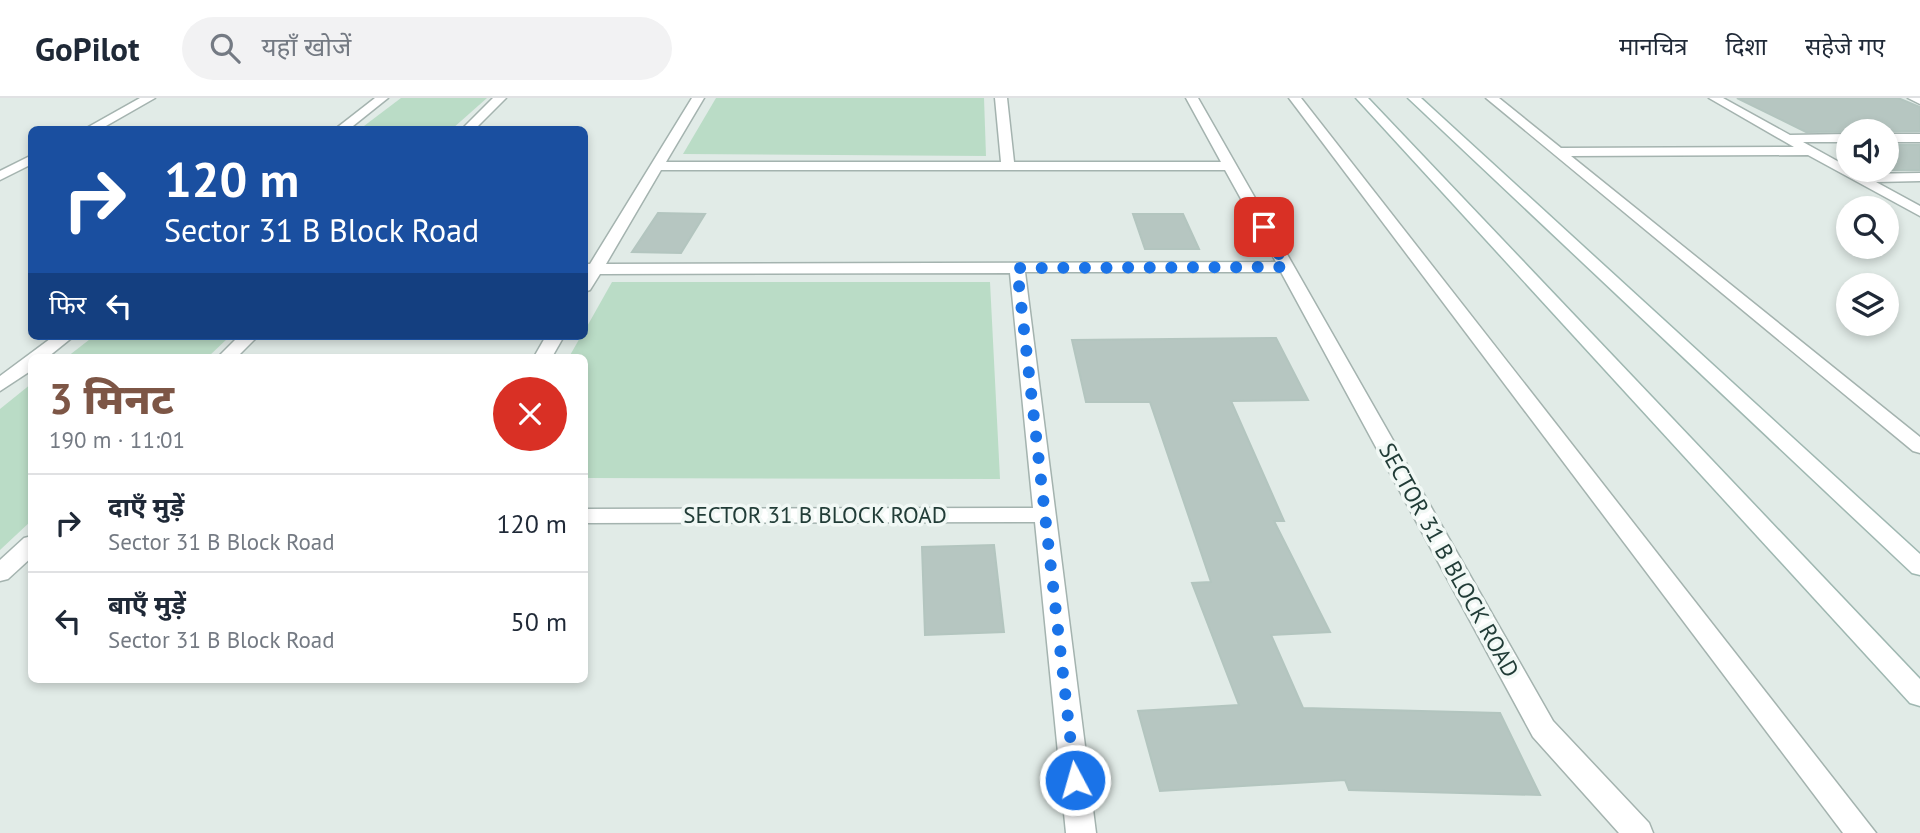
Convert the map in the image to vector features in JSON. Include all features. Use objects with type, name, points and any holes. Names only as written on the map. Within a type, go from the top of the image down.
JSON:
[{"type":"street","points":[[96,126],[149,98]]},
{"type":"street","points":[[345,126],[382,98]]},
{"type":"street","points":[[471,126],[500,98]]},
{"type":"street","points":[[590,269],[698,98]]},
{"type":"street","points":[[1001,98],[1008,166]]},
{"type":"street","name":"SECTOR 31 B BLOCK ROAD","points":[[1192,98],[1544,729],[1638,833]]},
{"type":"street","points":[[1295,98],[1861,833]]},
{"type":"street","points":[[1362,98],[1920,696]]},
{"type":"street","points":[[1414,98],[1920,567]]},
{"type":"street","points":[[1492,98],[1920,447]]},
{"type":"street","points":[[1715,98],[1836,165]]},
{"type":"street","points":[[1914,98],[1920,101]]},
{"type":"street","points":[[1789,138],[1836,138]]},
{"type":"street","points":[[1899,138],[1920,138]]},
{"type":"street","points":[[1560,152],[1810,151]]},
{"type":"street","points":[[0,163],[28,161]]},
{"type":"street","points":[[0,176],[28,161]]},
{"type":"street","points":[[657,166],[1230,166]]},
{"type":"street","points":[[1899,177],[1920,177]]},
{"type":"street","points":[[1867,182],[1920,212]]},
{"type":"street","points":[[590,269],[1286,267]]},
{"type":"street","points":[[1017,268],[1081,833]]},
{"type":"street","points":[[41,354],[60,340]]},
{"type":"street","points":[[230,354],[245,340]]},
{"type":"street","points":[[0,384],[28,364]]},
{"type":"street","name":"SECTOR 31 B BLOCK ROAD","points":[[588,516],[1045,514]]},
{"type":"street","points":[[0,573],[28,547]]},
{"type":"green space","points":[[401,98],[487,98],[455,126],[364,126]]},
{"type":"green space","points":[[716,98],[984,98],[986,156],[683,154]]},
{"type":"green space","points":[[612,282],[990,282],[1000,479],[588,478],[588,354],[571,354],[579,340],[588,340],[588,325]]},
{"type":"green space","points":[[89,340],[226,340],[211,354],[71,354]]},
{"type":"green space","points":[[28,386],[28,524],[0,550],[0,409]]},
{"type":"building","points":[[1737,98],[1898,98],[1920,107],[1920,131],[1899,131],[1899,119],[1836,119],[1836,132],[1806,132]]},
{"type":"building","points":[[1899,145],[1920,145],[1920,170],[1899,170]]},
{"type":"building","points":[[658,213],[705,214],[681,253],[632,252]]},
{"type":"building","points":[[1133,214],[1183,214],[1199,249],[1145,249]]},
{"type":"building","points":[[1276,338],[1308,400],[1231,401],[1284,521],[1274,521],[1330,632],[1271,635],[1303,708],[1500,713],[1540,795],[1349,790],[1345,780],[1160,791],[1138,711],[1239,705],[1192,583],[1211,582],[1150,402],[1086,402],[1072,340]]},
{"type":"building","points":[[994,545],[1004,632],[925,635],[922,547]]},
{"type":"route","points":[[1075,780],[1017,268],[1286,267],[1264,227]]}]
